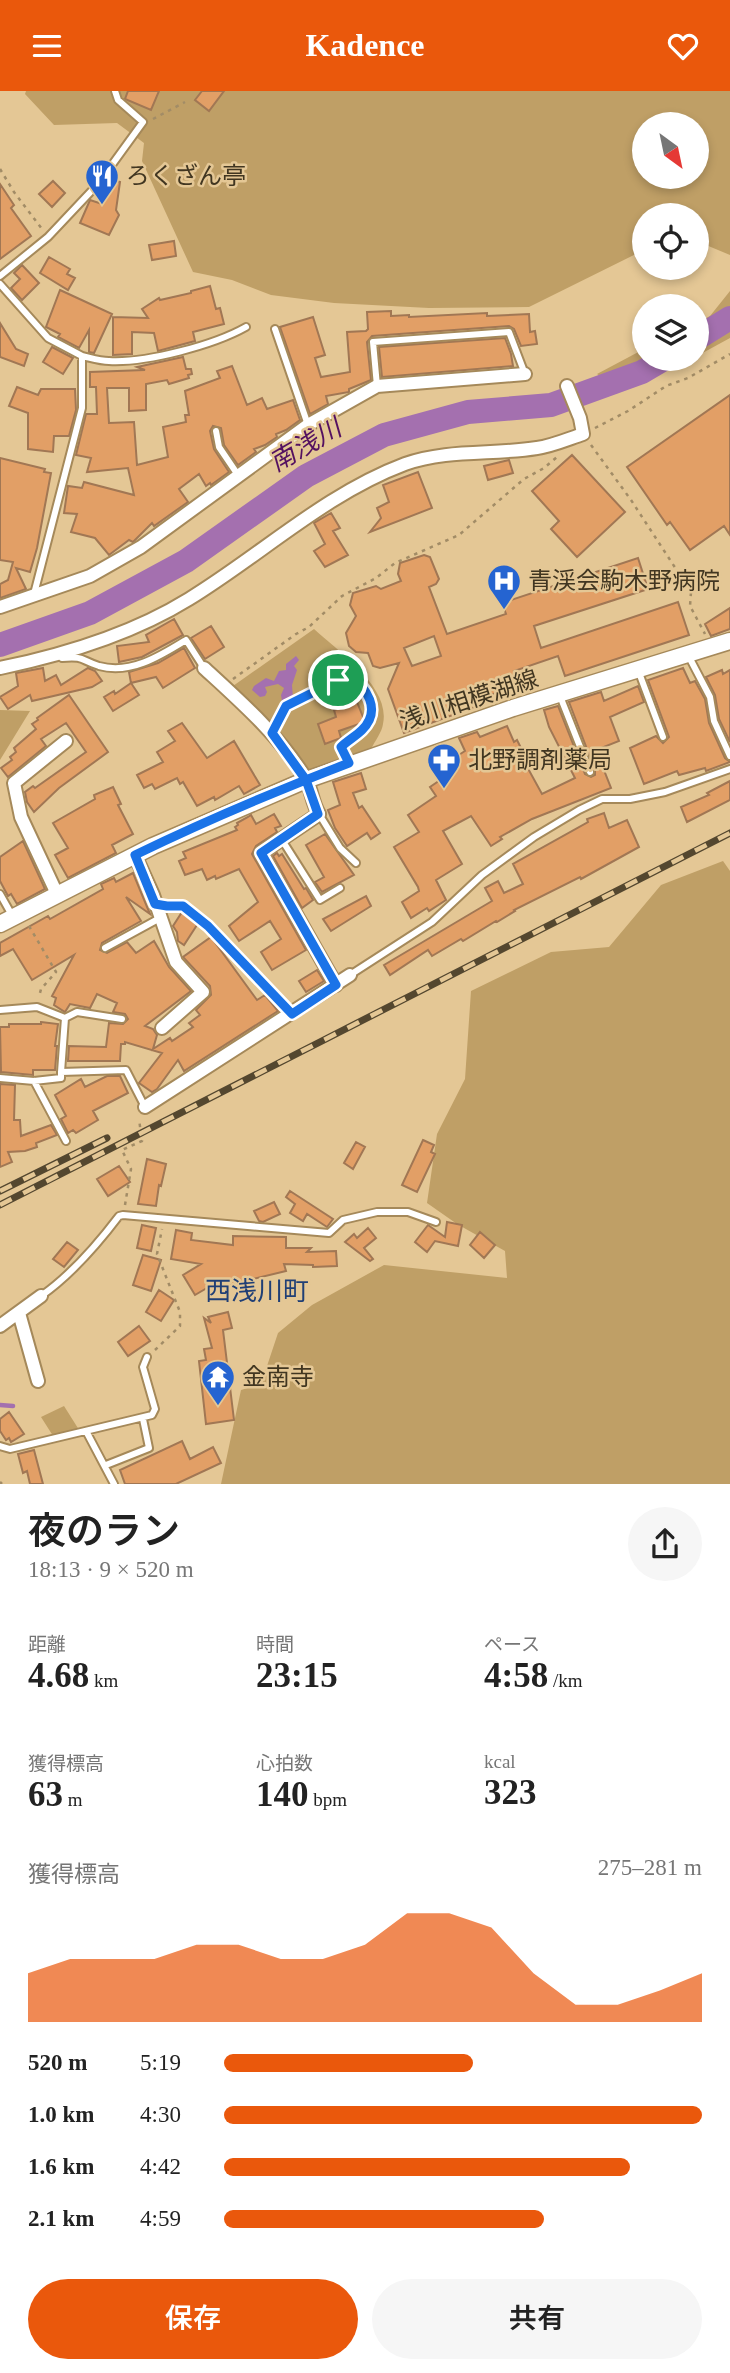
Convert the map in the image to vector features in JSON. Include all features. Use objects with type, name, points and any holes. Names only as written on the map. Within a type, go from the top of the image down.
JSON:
[{"type":"main road","name":"浅川相模湖線","points":[[11,918],[135,855],[349,763],[730,641]]},
{"type":"street","points":[[0,607],[90,576],[113,564],[141,547],[308,425],[377,386],[525,374]]},
{"type":"street","points":[[0,668],[44,659],[145,624],[190,599],[337,499],[405,464],[433,456],[539,448],[583,434],[580,418],[566,386]]},
{"type":"street","points":[[204,668],[272,733],[306,780],[318,814],[261,853],[336,985]]},
{"type":"street","points":[[57,894],[21,817],[14,783],[66,741]]},
{"type":"street","points":[[135,855],[176,962],[203,992],[162,1028]]},
{"type":"street","points":[[145,1107],[350,975]]},
{"type":"street","points":[[0,1326],[41,1297]]},
{"type":"street","points":[[19,1313],[38,1381]]},
{"type":"lane","points":[[0,276],[48,237],[98,184],[144,122],[118,100],[115,91]]},
{"type":"lane","points":[[0,284],[48,338],[82,356],[108,362],[183,350],[228,337],[246,327]]},
{"type":"lane","points":[[275,329],[308,425]]},
{"type":"lane","points":[[377,386],[373,342],[509,332],[525,374]]},
{"type":"lane","points":[[34,594],[82,408],[82,356]]},
{"type":"lane","points":[[216,431],[219,447],[239,475]]},
{"type":"lane","points":[[44,659],[79,656],[97,666],[117,669],[153,660],[186,640],[204,668]]},
{"type":"lane","points":[[688,655],[710,697],[714,721],[730,756]]},
{"type":"lane","points":[[638,670],[663,737]]},
{"type":"lane","points":[[559,695],[590,772]]},
{"type":"lane","points":[[350,975],[432,922],[482,875],[534,837],[579,810],[602,799],[630,799],[665,792],[730,769]]},
{"type":"lane","points":[[318,814],[340,848],[356,863]]},
{"type":"lane","points":[[282,840],[320,900],[341,888]]},
{"type":"lane","points":[[0,894],[11,918]]},
{"type":"lane","points":[[155,904],[183,906],[208,926],[292,1014]]},
{"type":"lane","points":[[105,948],[160,918]]},
{"type":"lane","points":[[0,1010],[37,1007],[65,1018],[77,1012],[122,1020]]},
{"type":"lane","points":[[0,1078],[61,1079],[65,1018]]},
{"type":"lane","points":[[61,1072],[126,1070],[145,1107]]},
{"type":"lane","points":[[34,1080],[66,1141]]},
{"type":"lane","points":[[41,1297],[55,1287],[123,1215],[329,1233],[343,1220],[377,1212],[408,1212],[436,1222]]},
{"type":"lane","points":[[0,1446],[10,1449],[152,1415],[155,1409],[143,1367],[147,1357]]},
{"type":"lane","points":[[106,1465],[149,1448],[143,1419]]},
{"type":"lane","points":[[86,1431],[114,1484]]},
{"type":"path","points":[[144,122],[185,101]]},
{"type":"path","points":[[0,169],[48,237]]},
{"type":"path","points":[[714,647],[690,606],[691,592],[631,500],[583,434],[730,353]]},
{"type":"path","points":[[224,686],[309,627],[342,596],[376,578],[396,563],[459,535],[523,479],[544,468],[563,451]]},
{"type":"path","points":[[272,733],[286,706],[348,675],[368,691],[372,713],[364,728],[341,747],[349,763]]},
{"type":"path","points":[[11,918],[56,972],[41,989],[37,1007]]},
{"type":"path","points":[[123,1215],[131,1169],[122,1150],[142,1142],[141,1121],[137,1114],[145,1107]]},
{"type":"path","points":[[147,1357],[180,1326],[180,1312],[157,1254],[164,1217]]},
{"type":"shaded area","points":[[26,91],[730,91],[730,255],[709,246],[709,203],[632,203],[632,256],[529,307],[429,308],[334,303],[271,295],[232,280],[193,272],[142,161],[144,143],[117,123],[54,125],[25,94]]},
{"type":"shaded area","points":[[730,291],[730,338],[709,349],[709,317]]},
{"type":"shaded area","points":[[632,355],[632,371],[665,371],[617,388],[597,374]]},
{"type":"shaded area","points":[[314,629],[371,683],[383,710],[383,724],[371,749],[306,773],[277,731],[233,686]]},
{"type":"shaded area","points":[[296,656],[299,660],[294,666],[297,670],[292,685],[293,698],[282,701],[284,688],[278,684],[265,687],[265,696],[260,697],[252,690],[266,678],[274,681],[279,671],[286,670],[286,664]]},
{"type":"shaded area","points":[[0,710],[30,711],[0,760]]},
{"type":"shaded area","points":[[723,861],[730,871],[730,1484],[221,1484],[241,1390],[261,1384],[278,1333],[312,1305],[384,1265],[507,1278],[505,1251],[457,1224],[427,1203],[437,1134],[465,1079],[471,991],[551,952],[609,947],[661,885]]},
{"type":"shaded area","points":[[64,1406],[81,1433],[55,1439],[41,1417]]},
{"type":"building","points":[[128,91],[159,91],[151,110],[125,99]]},
{"type":"building","points":[[202,91],[224,91],[209,111],[195,100]]},
{"type":"building","name":"ろくざん亭","points":[[109,179],[120,182],[116,210],[119,215],[109,235],[80,223],[90,200],[102,204]]},
{"type":"building","points":[[53,181],[65,193],[52,207],[39,194]]},
{"type":"building","points":[[0,184],[14,205],[11,208],[31,236],[0,259]]},
{"type":"building","points":[[174,241],[176,256],[152,260],[149,245]]},
{"type":"building","points":[[49,257],[70,269],[67,274],[75,278],[68,290],[40,273]]},
{"type":"building","points":[[22,265],[39,283],[22,300],[11,288],[20,279],[14,273]]},
{"type":"building","points":[[210,286],[216,309],[220,308],[224,324],[193,332],[195,341],[158,351],[154,333],[132,332],[132,354],[113,355],[113,317],[148,318],[142,309],[159,298],[160,300],[191,293]]},
{"type":"building","points":[[60,290],[112,314],[94,353],[89,352],[89,330],[79,348],[46,327]]},
{"type":"building","points":[[391,311],[391,316],[409,317],[529,314],[530,332],[535,331],[537,344],[521,346],[514,329],[509,326],[372,336],[367,342],[371,380],[349,389],[349,392],[326,396],[328,404],[310,414],[280,327],[313,317],[325,355],[315,358],[321,377],[350,372],[347,332],[368,329],[367,312]]},
{"type":"building","points":[[0,323],[16,349],[28,354],[24,366],[0,357]]},
{"type":"building","points":[[505,338],[513,366],[382,377],[379,347]]},
{"type":"building","points":[[52,347],[73,358],[63,374],[43,362]]},
{"type":"building","points":[[183,357],[186,369],[191,369],[192,374],[188,375],[189,378],[169,384],[167,380],[146,384],[146,410],[129,411],[129,388],[107,388],[109,423],[134,422],[137,465],[168,457],[163,427],[186,422],[185,415],[189,415],[185,391],[220,378],[217,371],[232,366],[247,405],[262,398],[267,409],[293,400],[300,420],[276,434],[277,437],[265,445],[254,449],[256,452],[238,465],[224,445],[221,428],[213,426],[210,431],[214,449],[229,472],[206,486],[199,474],[179,489],[188,502],[154,526],[152,523],[133,542],[129,540],[109,555],[95,538],[71,532],[77,514],[64,513],[68,486],[82,488],[84,482],[134,495],[128,468],[87,472],[91,458],[76,455],[86,414],[97,414],[96,387],[90,387],[90,372],[145,370],[137,367]]},
{"type":"building","points":[[17,387],[38,395],[41,389],[75,389],[76,410],[69,436],[54,436],[53,452],[28,449],[28,413],[9,406]]},
{"type":"building","points":[[730,395],[730,535],[724,526],[690,550],[670,522],[667,525],[627,467]]},
{"type":"building","points":[[572,455],[625,512],[577,557],[551,529],[559,521],[532,491]]},
{"type":"building","points":[[0,458],[45,469],[44,472],[51,473],[30,572],[16,568],[26,589],[0,598],[0,584],[8,580],[13,562],[0,560]]},
{"type":"building","points":[[509,460],[513,473],[488,480],[484,466]]},
{"type":"building","points":[[418,472],[432,508],[370,532],[381,518],[377,508],[389,502],[383,485]]},
{"type":"building","points":[[331,513],[340,528],[333,531],[348,555],[325,567],[314,551],[325,544],[314,523]]},
{"type":"building","points":[[424,555],[430,557],[439,579],[429,587],[447,634],[506,614],[502,603],[638,558],[648,589],[534,626],[541,648],[678,602],[689,635],[565,676],[558,656],[514,671],[519,685],[485,697],[485,703],[404,733],[388,689],[399,663],[380,668],[373,666],[368,653],[356,652],[349,646],[346,633],[356,616],[350,605],[353,593],[376,586],[381,589],[401,581],[398,574],[400,563]],"holes":[[[434,636],[441,656],[412,666],[404,648]]]},
{"type":"building","points":[[730,608],[730,629],[711,636],[705,624]]},
{"type":"building","points":[[174,619],[183,635],[142,657],[119,662],[117,646],[149,642],[146,635]]},
{"type":"building","points":[[211,626],[224,647],[205,659],[191,638]]},
{"type":"building","points":[[184,648],[195,668],[163,688],[156,677],[131,683],[129,672],[158,663]]},
{"type":"building","points":[[43,668],[45,681],[56,675],[61,685],[88,668],[95,671],[102,681],[92,687],[32,701],[30,695],[8,709],[0,697],[18,686],[16,673]]},
{"type":"building","points":[[683,668],[690,683],[695,681],[705,699],[709,723],[725,758],[730,762],[706,771],[705,768],[679,775],[677,771],[644,784],[630,748],[656,736],[663,743],[669,737],[648,680]]},
{"type":"building","points":[[722,670],[723,674],[730,670],[730,742],[719,719],[715,695],[706,677]]},
{"type":"building","points":[[131,683],[139,695],[113,711],[104,697],[114,691],[115,694]]},
{"type":"building","points":[[638,686],[644,702],[610,717],[619,741],[596,750],[611,788],[532,819],[500,837],[502,839],[491,846],[471,816],[443,831],[462,864],[436,880],[446,900],[411,918],[402,902],[419,891],[394,847],[419,832],[408,815],[436,796],[430,787],[446,776],[440,767],[465,751],[459,738],[477,732],[480,737],[507,726],[514,742],[517,740],[523,752],[520,754],[542,794],[575,778],[549,727],[544,710],[558,706],[585,774],[591,777],[595,775],[595,770],[569,702],[601,692],[604,701]]},
{"type":"building","points":[[69,695],[108,752],[59,788],[34,812],[27,802],[25,792],[33,786],[35,788],[86,752],[66,723],[41,739],[46,746],[8,777],[1,768],[12,760],[10,757],[16,752],[14,748],[36,729],[32,724],[37,718]]},
{"type":"building","points":[[357,702],[365,722],[339,731],[341,738],[325,744],[318,724],[336,717],[334,710]]},
{"type":"building","points":[[182,723],[207,758],[234,741],[260,785],[244,794],[239,786],[215,800],[214,797],[197,806],[183,782],[180,784],[177,778],[155,789],[152,784],[144,788],[137,775],[163,762],[157,752],[175,741],[168,731]]},
{"type":"building","points":[[361,773],[366,789],[353,793],[359,808],[362,806],[380,833],[371,839],[367,833],[347,846],[335,828],[328,810],[340,805],[333,782]]},
{"type":"building","points":[[730,781],[730,800],[687,822],[681,807],[709,795],[707,793]]},
{"type":"building","points":[[113,787],[121,804],[118,805],[133,834],[112,845],[116,853],[68,878],[55,855],[68,848],[53,823],[95,799],[94,795]]},
{"type":"building","points":[[604,813],[609,828],[627,820],[639,847],[581,879],[580,877],[514,910],[463,941],[461,939],[432,956],[428,950],[390,975],[384,965],[492,901],[485,888],[498,881],[504,893],[523,884],[513,864],[588,822],[587,819]]},
{"type":"building","points":[[274,814],[281,826],[275,828],[277,832],[256,846],[252,854],[306,950],[272,970],[261,952],[281,939],[270,921],[239,941],[229,926],[258,902],[239,869],[207,880],[202,869],[185,875],[179,861],[186,858],[183,852],[237,830],[237,823],[251,815],[256,824]]},
{"type":"building","points":[[325,834],[354,875],[322,892],[315,882],[324,877],[306,845]]},
{"type":"building","points":[[23,841],[45,889],[17,904],[11,894],[8,896],[0,881],[0,857]]},
{"type":"building","points":[[277,853],[279,856],[282,854],[313,900],[302,908],[273,856]]},
{"type":"building","points":[[133,873],[150,914],[126,897],[141,921],[102,943],[100,950],[107,953],[127,942],[136,953],[154,941],[169,967],[191,991],[145,1026],[153,1029],[157,1035],[153,1049],[170,1038],[172,1041],[193,1027],[189,1023],[200,1015],[196,1010],[211,995],[210,986],[183,957],[211,937],[257,1000],[265,995],[278,1011],[184,1071],[178,1060],[152,1092],[139,1083],[162,1053],[125,1042],[121,1044],[120,1061],[68,1061],[69,1046],[106,1047],[109,1023],[123,1024],[128,1019],[125,1014],[113,1012],[117,1003],[97,994],[90,1008],[70,1004],[65,1012],[54,1005],[56,998],[52,996],[74,955],[32,980],[13,949],[0,956],[0,943],[103,889],[101,884],[114,878],[116,882]]},
{"type":"building","points":[[366,896],[371,906],[331,931],[323,919]]},
{"type":"building","points":[[182,912],[197,925],[184,945],[178,941],[173,926]]},
{"type":"building","points":[[317,970],[324,981],[306,992],[299,981]]},
{"type":"building","points":[[41,1022],[58,1024],[55,1070],[33,1070],[33,1075],[1,1072],[0,1027]]},
{"type":"building","points":[[107,1076],[120,1076],[128,1093],[93,1111],[98,1120],[76,1133],[73,1130],[68,1133],[61,1119],[66,1116],[55,1095],[81,1079],[85,1087]]},
{"type":"building","points":[[0,1084],[15,1085],[14,1120],[20,1120],[21,1136],[51,1125],[57,1135],[36,1143],[37,1147],[8,1152],[12,1162],[0,1167]]},
{"type":"building","points":[[423,1140],[434,1145],[431,1152],[435,1154],[417,1192],[402,1185]]},
{"type":"building","points":[[356,1142],[365,1147],[353,1169],[344,1163]]},
{"type":"building","points":[[147,1159],[166,1164],[156,1206],[138,1204]]},
{"type":"building","points":[[119,1166],[130,1182],[108,1196],[97,1179]]},
{"type":"building","points":[[290,1191],[333,1219],[327,1227],[307,1214],[303,1221],[290,1213],[295,1204],[286,1197]]},
{"type":"building","points":[[274,1202],[280,1214],[263,1222],[259,1221],[254,1211]]},
{"type":"building","points":[[447,1222],[462,1225],[458,1246],[435,1241],[427,1252],[415,1242],[428,1225],[445,1237]]},
{"type":"building","points":[[142,1225],[156,1228],[151,1251],[137,1248]]},
{"type":"building","points":[[368,1228],[376,1238],[364,1248],[373,1259],[370,1261],[345,1242],[354,1234],[357,1238]]},
{"type":"building","points":[[176,1230],[192,1233],[191,1240],[233,1245],[233,1236],[286,1237],[286,1248],[311,1248],[307,1252],[336,1251],[337,1266],[284,1264],[286,1271],[224,1286],[224,1289],[207,1288],[195,1295],[183,1275],[201,1264],[171,1259]]},
{"type":"building","points":[[480,1232],[495,1245],[484,1258],[470,1245]]},
{"type":"building","points":[[67,1242],[78,1250],[64,1267],[53,1259]]},
{"type":"building","points":[[143,1255],[161,1260],[151,1291],[133,1285]]},
{"type":"building","points":[[159,1290],[174,1300],[161,1321],[146,1312]]},
{"type":"building","points":[[228,1312],[232,1328],[223,1330],[234,1420],[206,1424],[199,1361],[206,1360],[204,1349],[212,1348],[204,1318],[211,1323],[208,1317]]},
{"type":"building","points":[[139,1326],[150,1341],[128,1356],[118,1342]]},
{"type":"building","points":[[9,1412],[24,1434],[11,1442],[9,1438],[6,1440],[0,1431],[0,1419]]},
{"type":"building","points":[[182,1441],[190,1459],[213,1447],[221,1463],[176,1484],[125,1484],[120,1470]]},
{"type":"building","points":[[34,1450],[43,1484],[30,1484],[27,1471],[23,1473],[18,1454]]},
{"type":"waterway","name":"南浅川","points":[[709,331],[730,318]]},
{"type":"waterway","name":"南浅川","points":[[0,645],[90,613],[186,561],[306,476],[384,435],[468,412],[551,405],[644,371]]},
{"type":"waterway","points":[[0,1405],[13,1406]]},
{"type":"railway","points":[[0,1205],[730,833]]},
{"type":"railway","points":[[0,1191],[107,1138]]},
{"type":"place","name":"ろくざん亭","points":[[102,206]]},
{"type":"place","name":"青渓会駒木野病院","points":[[504,611]]},
{"type":"place","name":"北野調剤薬局","points":[[444,790]]},
{"type":"place","name":"金南寺","points":[[218,1407]]},
{"type":"district","name":"西浅川町","points":[[257,1291]]},
{"type":"route","points":[[338,680],[286,706],[272,733],[306,780],[318,814],[261,853],[336,985],[292,1014],[208,926],[183,906],[155,904],[135,855],[261,797],[306,780],[349,763],[341,747],[364,728],[372,709],[368,691],[356,680],[348,675],[338,680]]}]
